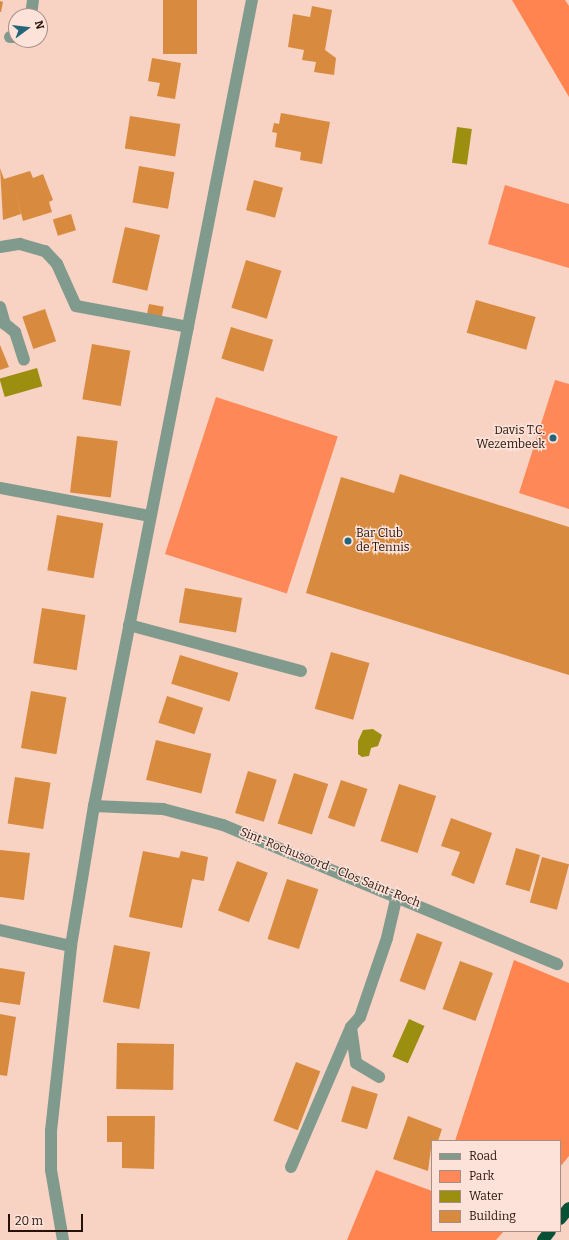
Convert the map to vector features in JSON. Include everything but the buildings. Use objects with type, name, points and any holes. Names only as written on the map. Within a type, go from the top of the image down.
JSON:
[{"type":"highway","points":[[561,1218],[569,1208]]},
{"type":"highway","points":[[543,1240],[549,1232]]},
{"type":"street","points":[[63,1240],[51,1170],[51,1131],[71,946],[94,806],[128,625],[252,0]]},
{"type":"street","points":[[0,247],[20,244],[45,251],[58,264],[76,306],[188,327]]},
{"type":"street","points":[[0,307],[5,324],[15,332],[24,360]]},
{"type":"street","points":[[0,488],[150,516]]},
{"type":"street","points":[[128,625],[301,671]]},
{"type":"street","name":"Sint-Rochusoord - Clos Saint-Roch","points":[[94,806],[163,809],[203,819],[397,895],[556,964]]},
{"type":"street","points":[[291,1167],[351,1027],[360,1017],[375,974],[397,895]]},
{"type":"street","points":[[0,930],[71,946]]},
{"type":"street","points":[[351,1027],[356,1063],[379,1077]]},
{"type":"green space","points":[[505,185],[569,204],[569,268],[488,244]]},
{"type":"green space","name":"Davis T.C. Wezembeek","points":[[555,380],[569,384],[569,509],[519,493]]},
{"type":"green space","points":[[216,397],[338,437],[287,593],[165,554]]},
{"type":"shaded area","points":[[512,0],[565,0],[569,6],[569,97]]},
{"type":"shaded area","points":[[514,960],[569,983],[569,1156],[561,1166],[561,1140],[455,1140]]},
{"type":"shaded area","points":[[376,1170],[431,1191],[431,1232],[503,1232],[496,1240],[347,1240]]},
{"type":"water","points":[[457,127],[472,129],[467,165],[452,163]]},
{"type":"water","points":[[37,368],[42,386],[5,397],[0,379]]},
{"type":"water","points":[[373,729],[382,735],[378,746],[371,748],[369,756],[362,757],[358,754],[358,741],[363,730]]},
{"type":"water","points":[[409,1019],[425,1026],[408,1063],[392,1056]]},
{"type":"place","name":"Davis T.C. Wezembeek","points":[[553,438]]},
{"type":"place","name":"Bar Club de Tennis","points":[[348,541]]}]
